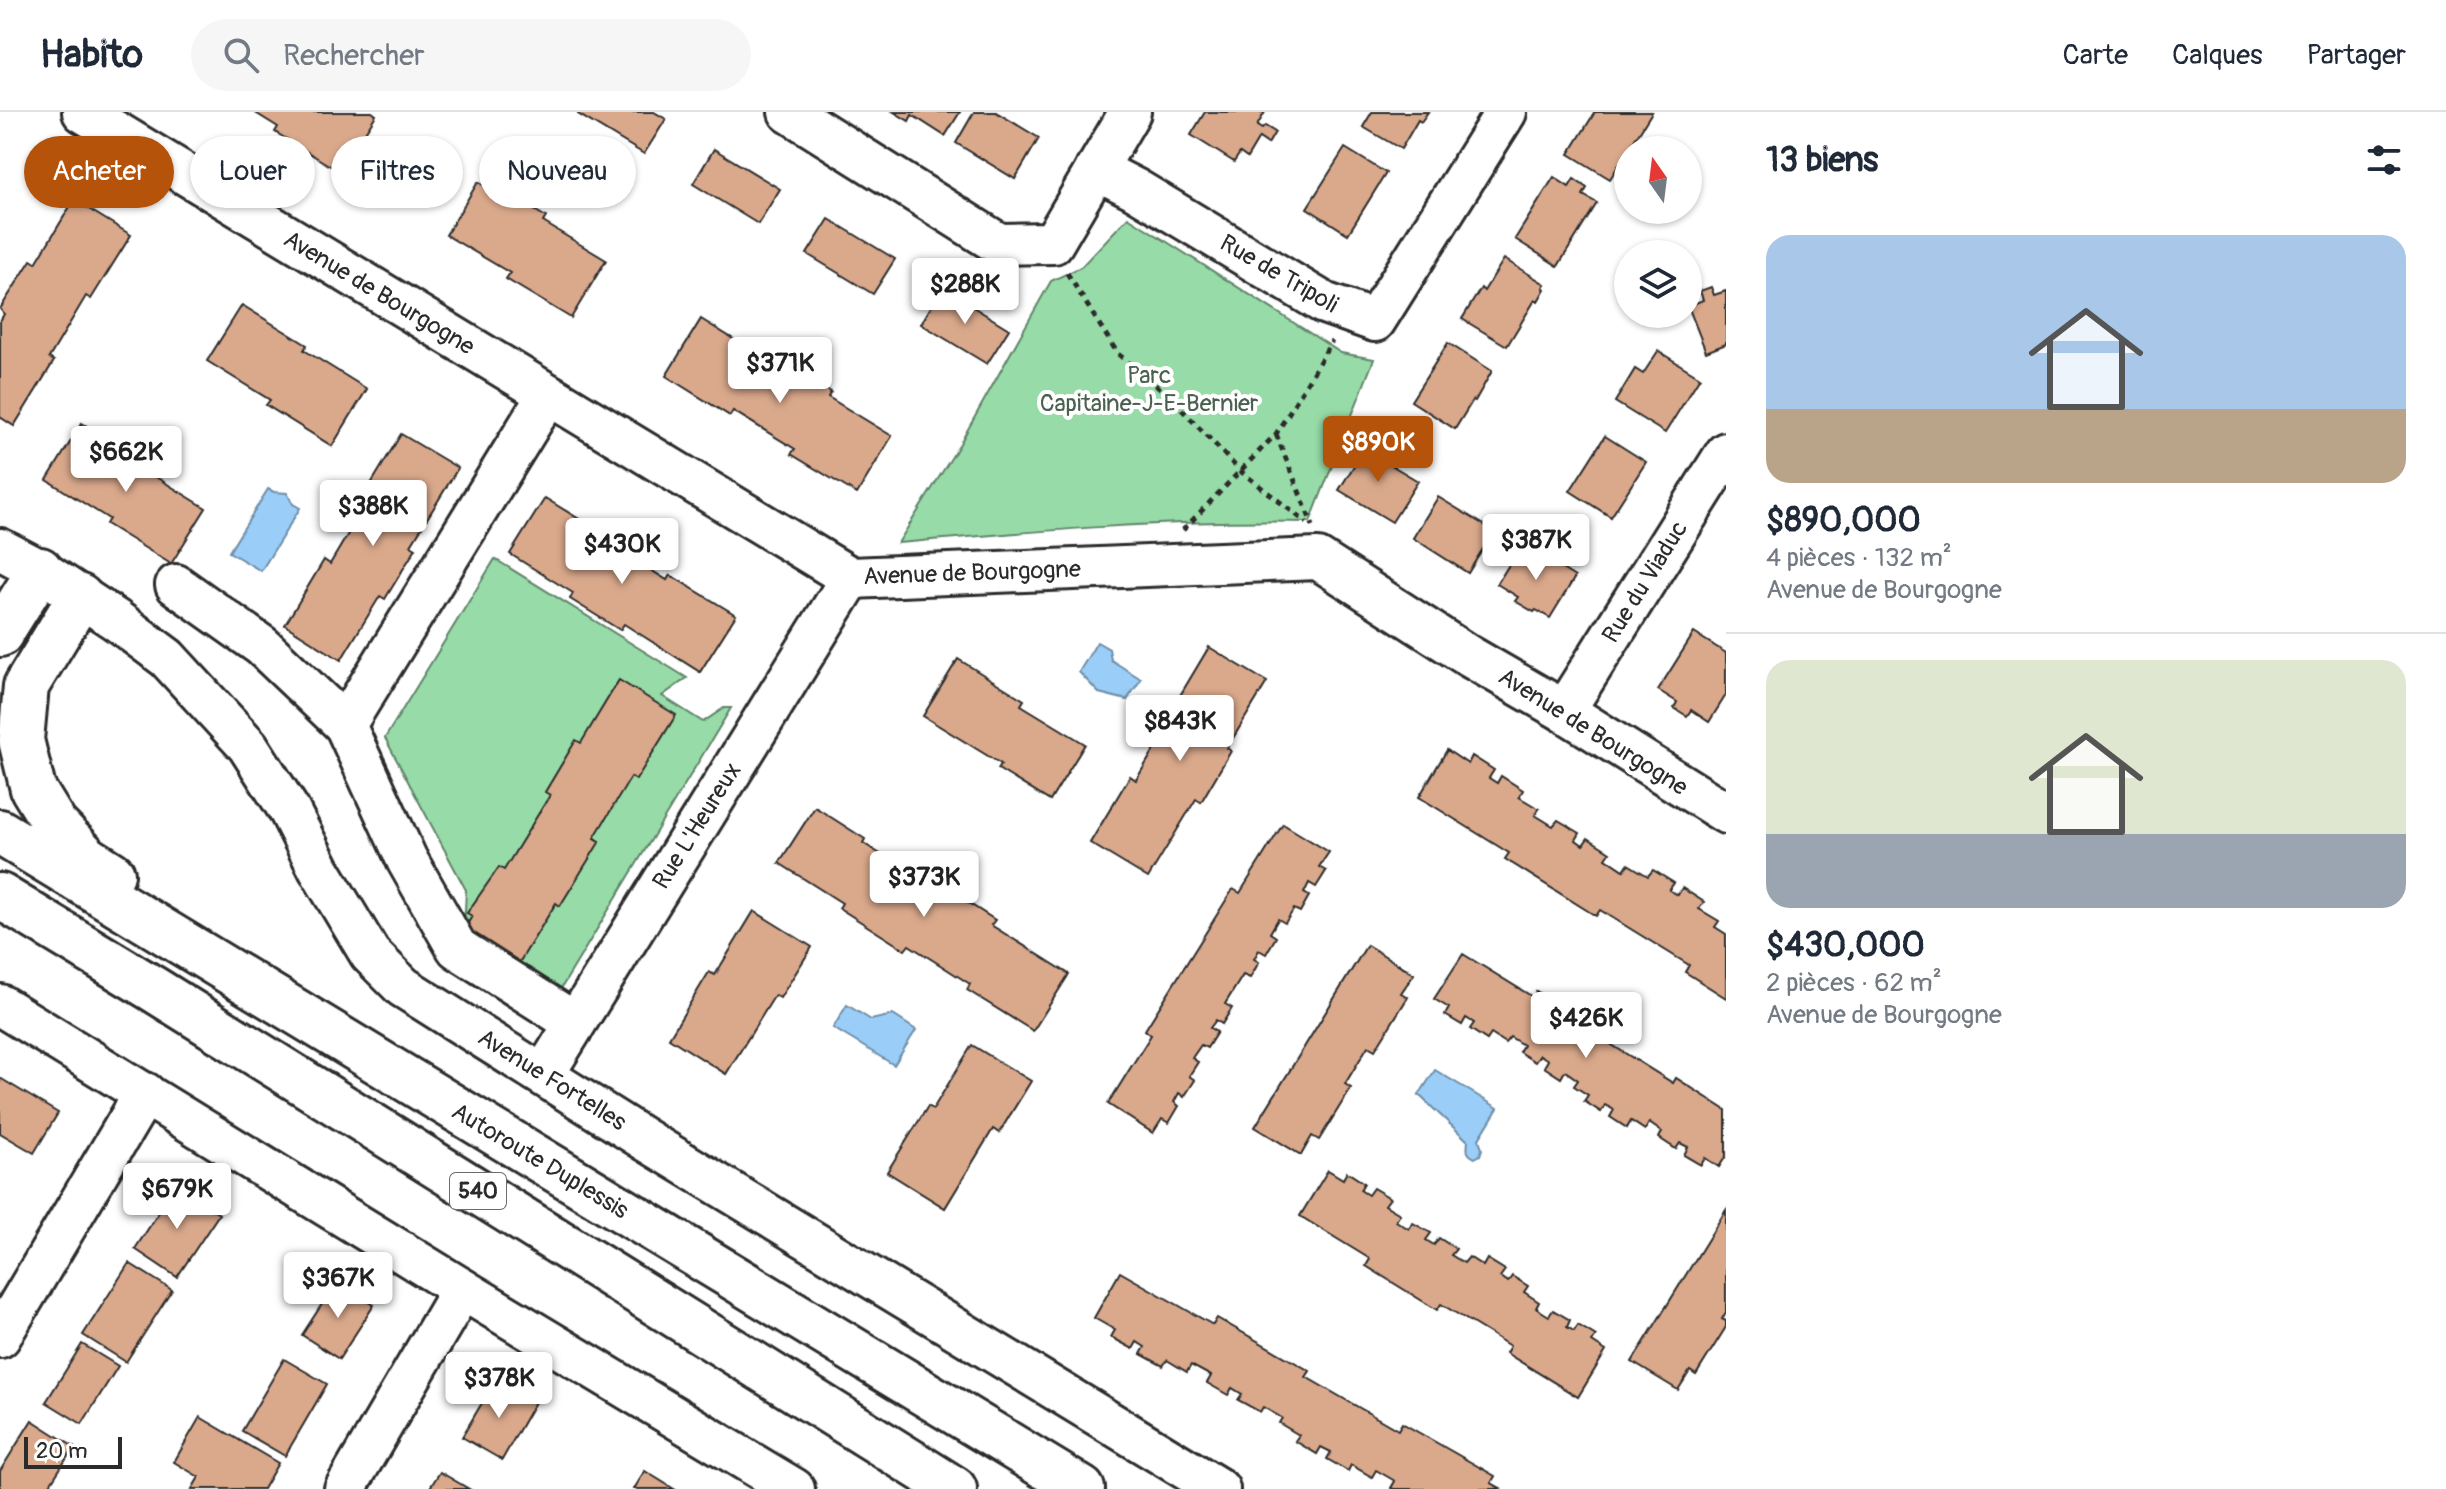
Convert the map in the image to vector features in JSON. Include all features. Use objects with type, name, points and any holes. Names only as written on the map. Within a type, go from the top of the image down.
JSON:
[{"type":"highway","points":[[0,634],[40,570]]},
{"type":"highway","points":[[80,597],[26,686],[21,740],[33,789],[55,825],[87,858],[157,903],[216,964]]},
{"type":"highway","name":"Autoroute Duplessis","points":[[0,832],[1082,1489]]},
{"type":"highway","name":"540","points":[[0,896],[954,1489]]},
{"type":"street","name":"Avenue de Bourgogne","points":[[83,112],[851,578],[1318,559],[1467,655],[1564,711],[1726,813]]},
{"type":"street","points":[[789,112],[999,244],[1053,243],[1130,112]]},
{"type":"street","name":"Rue de Tripoli","points":[[1096,169],[1135,189],[1324,303],[1375,321],[1506,112]]},
{"type":"street","points":[[345,725],[548,395]]},
{"type":"street","name":"Rue du Viaduc","points":[[1564,711],[1726,453]]},
{"type":"street","name":"Avenue Fortelles","points":[[0,549],[40,570],[167,658],[248,746],[289,810],[319,869],[370,954],[403,987],[647,1141],[1219,1489]]},
{"type":"street","name":"Rue L'Heureux","points":[[544,1074],[851,578]]},
{"type":"street","points":[[176,585],[262,646],[345,725],[407,860],[457,948],[575,1023]]},
{"type":"street","points":[[0,1005],[775,1484]]},
{"type":"street","points":[[0,1337],[145,1093]]},
{"type":"street","points":[[345,1489],[462,1289]]},
{"type":"path","points":[[1053,243],[1072,283],[1118,354],[1171,398],[1239,470],[1314,528],[1276,434]]},
{"type":"path","points":[[1149,565],[1276,434],[1348,313]]},
{"type":"green space","name":"Parc Capitaine-J-E-Bernier","points":[[1128,217],[1341,353],[1374,359],[1310,522],[1155,524],[898,543],[958,447],[1051,281],[1081,267]]},
{"type":"green space","points":[[495,559],[687,678],[662,696],[703,722],[724,708],[731,708],[557,995],[464,930],[466,890],[385,738]]},
{"type":"water","points":[[268,489],[287,493],[293,504],[300,508],[261,571],[229,552]]},
{"type":"water","points":[[1097,642],[1109,649],[1111,660],[1141,679],[1127,700],[1099,693],[1079,672]]},
{"type":"water","points":[[847,1005],[871,1020],[893,1015],[916,1030],[894,1065],[833,1028]]},
{"type":"water","points":[[1435,1070],[1498,1108],[1479,1139],[1482,1149],[1475,1158],[1468,1151],[1468,1141],[1419,1095]]},
{"type":"building","points":[[254,112],[372,112],[376,115],[363,136],[331,136],[331,166],[315,157],[315,136],[282,136],[275,132],[278,127]]},
{"type":"building","points":[[654,112],[666,119],[644,154],[636,149],[636,136],[614,136],[578,114]]},
{"type":"building","points":[[894,112],[960,112],[945,136],[912,115],[909,121]]},
{"type":"building","points":[[974,112],[996,112],[1039,138],[1015,179],[956,143]]},
{"type":"building","points":[[1205,112],[1265,112],[1257,126],[1262,129],[1265,126],[1275,132],[1268,144],[1259,138],[1247,158],[1240,153],[1234,162],[1191,135]]},
{"type":"building","points":[[1372,112],[1428,112],[1421,122],[1418,120],[1401,149],[1363,127]]},
{"type":"building","points":[[1595,112],[1652,112],[1637,136],[1614,136],[1614,173],[1610,179],[1569,154]]},
{"type":"building","points":[[1345,148],[1386,173],[1348,234],[1307,208]]},
{"type":"building","points":[[714,149],[780,189],[758,224],[693,184]]},
{"type":"building","points":[[1554,177],[1569,187],[1574,179],[1587,188],[1583,195],[1597,203],[1558,266],[1515,239]]},
{"type":"building","points":[[478,182],[479,208],[531,208],[546,217],[543,222],[606,260],[571,318],[506,279],[510,273],[446,235]]},
{"type":"building","points":[[69,208],[87,208],[131,235],[91,299],[86,296],[49,358],[54,361],[14,426],[0,417],[0,321],[4,314],[0,309],[31,260],[36,263]]},
{"type":"building","points":[[829,219],[895,259],[873,294],[807,254]]},
{"type":"building","points":[[1504,259],[1545,284],[1538,301],[1535,300],[1507,346],[1462,319]]},
{"type":"building","points":[[1711,287],[1714,295],[1726,291],[1726,344],[1706,352],[1697,328],[1702,328],[1702,290]]},
{"type":"building","points":[[942,288],[1009,329],[987,364],[921,324]]},
{"type":"building","points":[[242,305],[307,345],[304,350],[367,389],[332,446],[266,405],[270,400],[207,361]]},
{"type":"building","points":[[701,319],[777,366],[780,361],[831,392],[828,397],[892,436],[857,494],[791,454],[795,449],[733,411],[730,416],[666,376]]},
{"type":"building","points":[[1448,343],[1492,371],[1455,429],[1411,401]]},
{"type":"building","points":[[1658,351],[1700,377],[1665,433],[1615,402],[1635,369],[1643,374]]},
{"type":"building","points":[[82,423],[147,464],[143,469],[206,508],[171,564],[106,524],[109,519],[47,480]]},
{"type":"building","points":[[401,434],[458,468],[411,545],[416,548],[385,599],[380,596],[341,660],[285,625],[324,560],[330,564],[367,502],[362,499]]},
{"type":"building","points":[[1605,436],[1646,462],[1611,517],[1570,491]]},
{"type":"building","points":[[1378,447],[1390,455],[1386,462],[1418,481],[1392,522],[1339,490],[1365,448],[1374,453]]},
{"type":"building","points":[[1438,497],[1494,531],[1468,573],[1413,538]]},
{"type":"building","points":[[545,498],[610,538],[606,542],[667,580],[670,575],[736,615],[700,672],[624,624],[620,630],[570,599],[573,593],[510,554]]},
{"type":"building","points":[[1522,544],[1575,577],[1550,618],[1515,601],[1518,597],[1497,584]]},
{"type":"building","points":[[1694,633],[1726,653],[1726,695],[1709,722],[1691,710],[1687,716],[1674,708],[1677,702],[1658,690]]},
{"type":"building","points":[[1209,647],[1267,682],[1227,748],[1231,751],[1201,802],[1196,799],[1148,878],[1090,843],[1130,776],[1136,780],[1174,717],[1169,714]]},
{"type":"building","points":[[958,659],[1024,700],[1021,705],[1085,744],[1050,801],[998,769],[1001,764],[923,716]]},
{"type":"building","points":[[619,680],[676,715],[636,780],[631,777],[594,838],[600,841],[560,906],[556,903],[517,966],[464,930],[472,916],[467,913],[499,867],[504,870],[550,795],[545,792],[576,740],[581,743]]},
{"type":"building","points":[[1447,750],[1468,764],[1472,756],[1494,770],[1489,778],[1497,783],[1501,776],[1523,790],[1519,797],[1539,809],[1535,815],[1553,826],[1558,820],[1580,833],[1576,840],[1583,845],[1588,838],[1610,852],[1606,858],[1624,870],[1628,864],[1648,876],[1653,870],[1674,883],[1669,890],[1678,895],[1682,888],[1704,902],[1699,909],[1719,921],[1715,927],[1726,934],[1726,998],[1685,972],[1689,965],[1600,910],[1596,916],[1505,859],[1509,853],[1419,797]]},
{"type":"building","points":[[815,807],[865,839],[863,843],[940,892],[943,887],[995,920],[991,925],[1069,974],[1033,1031],[967,990],[970,984],[909,945],[905,950],[839,908],[842,903],[779,863]]},
{"type":"building","points":[[1283,824],[1329,852],[1319,867],[1326,871],[1316,887],[1309,883],[1304,893],[1309,896],[1300,912],[1294,909],[1285,923],[1278,919],[1270,933],[1276,937],[1266,954],[1259,950],[1254,959],[1259,962],[1250,978],[1243,975],[1225,1004],[1232,1008],[1222,1024],[1216,1020],[1210,1028],[1217,1032],[1207,1048],[1201,1045],[1192,1058],[1198,1062],[1189,1076],[1195,1080],[1184,1097],[1179,1093],[1174,1102],[1179,1106],[1169,1123],[1162,1119],[1153,1133],[1108,1104],[1151,1035],[1145,1030],[1233,889],[1240,893]]},
{"type":"building","points":[[754,911],[812,947],[780,998],[775,995],[726,1074],[669,1038],[709,972],[715,975]]},
{"type":"building","points":[[1367,945],[1414,974],[1401,993],[1408,997],[1375,1050],[1368,1046],[1345,1084],[1351,1088],[1319,1140],[1312,1136],[1301,1155],[1255,1127]]},
{"type":"building","points":[[1463,954],[1533,997],[1536,991],[1607,1035],[1604,1040],[1673,1083],[1676,1078],[1726,1110],[1726,1156],[1719,1167],[1705,1158],[1701,1165],[1684,1155],[1688,1147],[1680,1143],[1676,1149],[1659,1138],[1662,1132],[1649,1123],[1645,1130],[1631,1121],[1627,1128],[1610,1117],[1614,1110],[1605,1105],[1601,1112],[1584,1101],[1588,1095],[1574,1086],[1578,1080],[1565,1071],[1561,1078],[1544,1067],[1548,1060],[1540,1055],[1535,1062],[1519,1052],[1523,1045],[1510,1037],[1505,1043],[1491,1034],[1487,1040],[1470,1029],[1474,1023],[1466,1018],[1462,1025],[1445,1015],[1449,1008],[1434,999]]},
{"type":"building","points":[[972,1045],[1031,1081],[999,1133],[993,1129],[945,1208],[887,1172],[928,1106],[933,1109]]},
{"type":"building","points":[[0,1078],[58,1113],[34,1153],[0,1133]]},
{"type":"building","points":[[1328,1170],[1343,1179],[1347,1172],[1364,1183],[1360,1190],[1368,1195],[1373,1188],[1390,1198],[1385,1205],[1400,1214],[1396,1221],[1409,1229],[1413,1223],[1431,1233],[1426,1240],[1434,1245],[1439,1238],[1456,1249],[1451,1255],[1464,1263],[1469,1257],[1483,1266],[1487,1259],[1505,1270],[1500,1277],[1508,1282],[1512,1276],[1528,1286],[1524,1292],[1539,1302],[1536,1308],[1549,1316],[1553,1310],[1570,1320],[1567,1327],[1574,1331],[1578,1325],[1596,1336],[1592,1342],[1606,1351],[1578,1397],[1506,1353],[1510,1346],[1441,1304],[1437,1310],[1366,1266],[1370,1259],[1300,1216]]},
{"type":"building","points":[[176,1186],[219,1214],[177,1277],[135,1249]]},
{"type":"building","points":[[1726,1210],[1726,1312],[1722,1319],[1726,1321],[1726,1327],[1696,1375],[1690,1371],[1678,1390],[1632,1362]]},
{"type":"building","points":[[129,1263],[172,1290],[126,1362],[83,1335]]},
{"type":"building","points":[[1120,1272],[1213,1325],[1217,1318],[1310,1371],[1306,1377],[1398,1430],[1402,1423],[1495,1476],[1491,1483],[1502,1489],[1391,1488],[1395,1481],[1376,1470],[1372,1477],[1351,1465],[1348,1471],[1327,1459],[1331,1452],[1321,1447],[1317,1454],[1295,1441],[1299,1435],[1279,1423],[1282,1418],[1263,1407],[1260,1412],[1238,1400],[1242,1394],[1232,1388],[1228,1395],[1207,1383],[1211,1376],[1191,1365],[1187,1372],[1167,1360],[1163,1366],[1141,1354],[1145,1347],[1137,1342],[1133,1349],[1111,1337],[1115,1330],[1094,1318]]},
{"type":"building","points":[[337,1281],[374,1305],[339,1359],[302,1335]]},
{"type":"building","points":[[82,1344],[118,1366],[82,1424],[46,1402]]},
{"type":"building","points":[[284,1359],[327,1384],[285,1456],[242,1431]]},
{"type":"building","points":[[496,1379],[535,1402],[502,1460],[462,1437]]},
{"type":"building","points":[[200,1417],[278,1463],[263,1489],[192,1489],[199,1477],[174,1462]]},
{"type":"building","points":[[32,1420],[74,1447],[47,1489],[0,1489],[0,1471]]},
{"type":"building","points":[[645,1471],[674,1489],[634,1489]]},
{"type":"building","points":[[440,1472],[469,1489],[429,1489]]}]
